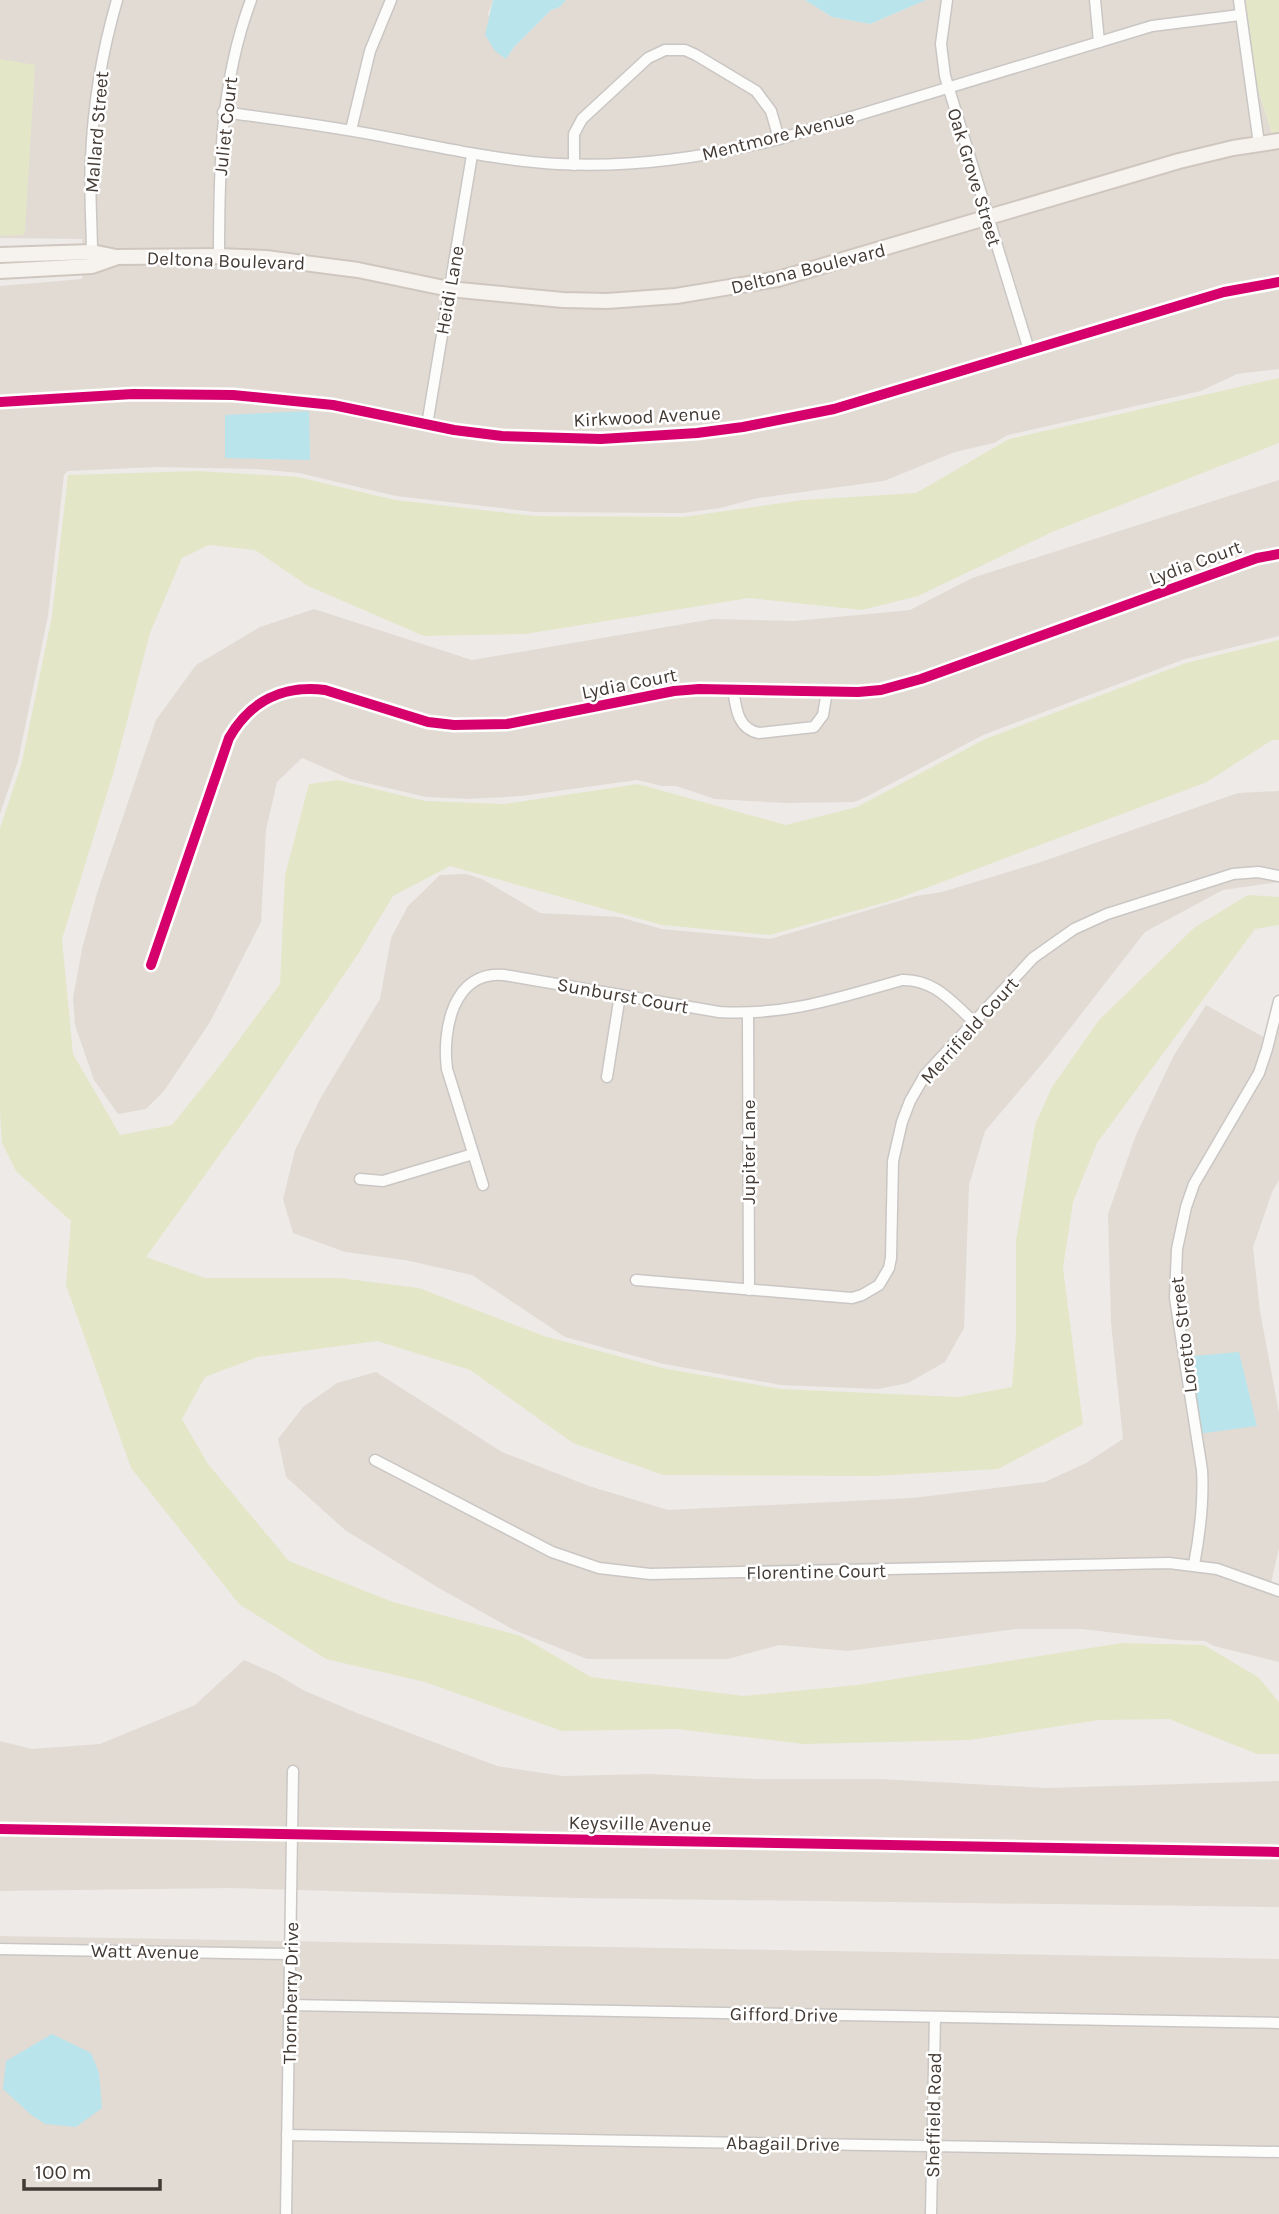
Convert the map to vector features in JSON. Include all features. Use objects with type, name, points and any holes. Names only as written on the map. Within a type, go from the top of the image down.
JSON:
[{"type":"main road","name":"Deltona Boulevard","points":[[0,271],[116,257],[219,256],[314,263],[449,289],[563,300],[650,299],[747,285],[806,272],[1179,161],[1279,141]]},
{"type":"main road","name":"Deltona Boulevard","points":[[0,255],[92,259]]},
{"type":"street","name":"Mallard Street","points":[[92,259],[90,195],[93,123],[104,51],[117,0]]},
{"type":"street","name":"Juliet Court","points":[[219,256],[219,177],[223,112],[235,53],[251,0]]},
{"type":"street","points":[[351,130],[370,51],[391,0]]},
{"type":"street","name":"Oak Grove Street","points":[[947,0],[941,44],[948,88],[1029,350]]},
{"type":"street","points":[[1095,0],[1099,42]]},
{"type":"street","points":[[1239,0],[1259,144]]},
{"type":"street","name":"Mentmore Avenue","points":[[223,112],[351,130],[472,155],[517,161],[574,164],[656,162],[730,151],[779,139],[1152,26],[1240,15]]},
{"type":"street","points":[[574,164],[574,134],[582,119],[648,58],[665,50],[685,50],[756,91],[771,111],[779,139]]},
{"type":"street","name":"Heidi Lane","points":[[427,425],[472,155]]},
{"type":"street","name":"Kirkwood Avenue","points":[[0,402],[133,394],[233,395],[332,405],[427,425],[502,436],[624,439],[697,433],[834,409],[1224,292],[1279,282]]},
{"type":"street","name":"Lydia Court","points":[[151,965],[229,738],[246,714],[269,697],[295,689],[325,690],[428,722],[481,726],[531,720],[674,691],[733,689],[858,692],[902,685],[1257,558],[1279,554]]},
{"type":"street","points":[[733,689],[740,722],[751,732],[759,733],[814,727],[823,715],[827,691]]},
{"type":"street","name":"Merrifield Court","points":[[636,1280],[852,1298],[862,1296],[879,1285],[885,1277],[891,1258],[893,1161],[910,1101],[925,1074],[1033,958],[1096,918],[1233,874],[1279,876]]},
{"type":"street","name":"Sunburst Court","points":[[483,1185],[447,1069],[445,1054],[448,1025],[459,995],[479,978],[497,974],[719,1012],[748,1014],[794,1009],[902,980],[912,980],[936,988],[974,1022]]},
{"type":"street","points":[[607,1077],[620,995]]},
{"type":"street","name":"Loretto Street","points":[[1194,1565],[1201,1532],[1202,1470],[1175,1298],[1177,1250],[1181,1226],[1194,1184],[1259,1073],[1279,1001]]},
{"type":"street","name":"Jupiter Lane","points":[[748,1014],[749,1290]]},
{"type":"street","points":[[360,1178],[383,1181],[473,1154]]},
{"type":"street","name":"Florentine Court","points":[[375,1460],[552,1552],[599,1568],[625,1573],[1170,1563],[1229,1573],[1279,1591]]},
{"type":"street","name":"Thornberry Drive","points":[[286,2214],[293,1771]]},
{"type":"street","name":"Keysville Avenue","points":[[0,1829],[1279,1852]]},
{"type":"street","name":"Watt Avenue","points":[[0,1948],[290,1954]]},
{"type":"street","name":"Gifford Drive","points":[[289,2006],[1279,2023]]},
{"type":"street","name":"Sheffield Road","points":[[931,2214],[935,2017]]},
{"type":"street","name":"Abagail Drive","points":[[287,2134],[1279,2152]]},
{"type":"shaded area","points":[[0,0],[493,0],[488,14],[506,59],[514,47],[551,10],[560,7],[566,0],[805,0],[832,17],[870,24],[926,0],[1246,0],[1247,55],[1273,136],[804,267],[719,285],[607,296],[485,289],[402,274],[120,253],[82,247],[82,239],[0,238]]},
{"type":"shaded area","points":[[1279,146],[1279,369],[1237,374],[1201,391],[1008,435],[994,443],[955,452],[884,481],[758,498],[720,508],[682,513],[535,512],[396,496],[299,473],[257,469],[156,467],[68,471],[64,475],[48,616],[18,761],[0,814],[0,286],[82,279],[83,271],[116,262],[219,260],[313,268],[399,284],[676,301],[1180,165]]},
{"type":"shaded area","points":[[1279,480],[1279,636],[1185,659],[983,735],[854,802],[785,803],[715,799],[676,786],[662,786],[637,780],[521,796],[469,799],[426,797],[350,779],[302,758],[277,782],[266,830],[261,922],[210,1022],[164,1091],[146,1109],[118,1114],[94,1080],[75,1025],[73,998],[82,949],[97,893],[156,720],[196,665],[260,627],[314,609],[472,660],[713,619],[795,621],[910,610],[972,578]]},
{"type":"shaded area","points":[[1279,791],[1279,882],[1223,890],[1145,932],[1047,1058],[985,1131],[969,1185],[964,1328],[945,1362],[908,1383],[878,1389],[781,1385],[664,1364],[565,1337],[472,1275],[405,1260],[345,1252],[293,1233],[283,1199],[295,1150],[320,1099],[380,999],[391,938],[408,906],[440,875],[466,874],[482,879],[540,913],[619,917],[662,929],[770,939],[1041,862],[1238,793]]},
{"type":"shaded area","points":[[1206,1005],[1267,1039],[1279,1014],[1279,1180],[1253,1247],[1260,1311],[1279,1413],[1279,1548],[1271,1583],[1279,1588],[1279,1662],[1214,1646],[1205,1641],[1082,1629],[1016,1629],[848,1651],[779,1645],[728,1659],[587,1659],[514,1630],[437,1587],[345,1530],[286,1477],[278,1439],[303,1407],[337,1383],[376,1372],[502,1452],[589,1486],[668,1510],[912,1498],[1045,1482],[1086,1463],[1123,1439],[1111,1323],[1108,1214],[1136,1135],[1174,1055]]},
{"type":"shaded area","points":[[244,1660],[305,1691],[357,1713],[497,1766],[563,1776],[649,1774],[756,1779],[881,1779],[1046,1788],[1279,1781],[1279,1907],[579,1898],[231,1888],[0,1891],[0,1741],[32,1749],[100,1744],[195,1705]]},
{"type":"shaded area","points":[[0,1936],[1279,1959],[1279,2214],[0,2214]]},
{"type":"green space","points":[[1246,0],[1279,0],[1279,136],[1273,136],[1247,55]]},
{"type":"green space","points":[[0,59],[35,65],[23,235],[0,236]]},
{"type":"green space","points":[[1279,378],[1279,443],[1052,532],[918,596],[862,610],[749,598],[525,634],[424,636],[308,586],[255,550],[209,545],[182,558],[150,633],[114,771],[62,939],[73,1054],[120,1135],[172,1125],[280,984],[285,875],[309,784],[338,780],[425,801],[505,804],[638,784],[786,825],[857,807],[985,739],[1186,663],[1279,640],[1279,740],[1272,740],[1207,782],[897,899],[770,935],[662,925],[450,866],[393,896],[358,954],[256,1104],[146,1257],[205,1278],[340,1278],[419,1288],[544,1336],[662,1368],[781,1389],[958,1397],[1012,1387],[1016,1336],[1016,1241],[1035,1125],[1052,1087],[1099,1020],[1195,927],[1248,895],[1279,897],[1279,925],[1255,929],[1097,1143],[1073,1202],[1063,1268],[1083,1424],[998,1469],[874,1476],[663,1475],[573,1443],[470,1370],[377,1341],[258,1357],[205,1377],[182,1419],[208,1464],[289,1561],[393,1602],[521,1636],[591,1677],[744,1696],[857,1685],[1122,1643],[1204,1645],[1258,1677],[1279,1702],[1279,1754],[1257,1754],[1169,1719],[1099,1720],[970,1740],[804,1744],[676,1729],[562,1731],[425,1682],[326,1659],[239,1604],[131,1468],[66,1285],[71,1221],[16,1171],[2,1143],[0,828],[22,762],[52,616],[68,475],[198,471],[298,477],[395,500],[535,516],[683,517],[803,500],[916,493],[1009,439]]},
{"type":"water","points":[[493,0],[566,0],[560,7],[551,10],[514,47],[506,59],[495,51],[485,35]]},
{"type":"water","points":[[805,0],[926,0],[870,24],[832,17]]},
{"type":"water","points":[[309,411],[310,460],[225,458],[225,415]]},
{"type":"water","points":[[1239,1352],[1257,1426],[1197,1434],[1183,1357]]},
{"type":"water","points":[[52,2034],[91,2053],[99,2073],[102,2108],[76,2127],[45,2124],[3,2089],[6,2061]]},
{"type":"cycle path","points":[[0,402],[133,394],[233,395],[333,405],[454,430],[502,436],[601,439],[697,433],[834,409],[1224,292],[1279,282]]},
{"type":"cycle path","points":[[151,965],[229,738],[247,714],[269,698],[282,693],[325,690],[428,722],[454,725],[507,724],[674,691],[881,690],[921,679],[1257,558],[1279,554]]},
{"type":"cycle path","points":[[0,1829],[1279,1852]]}]
